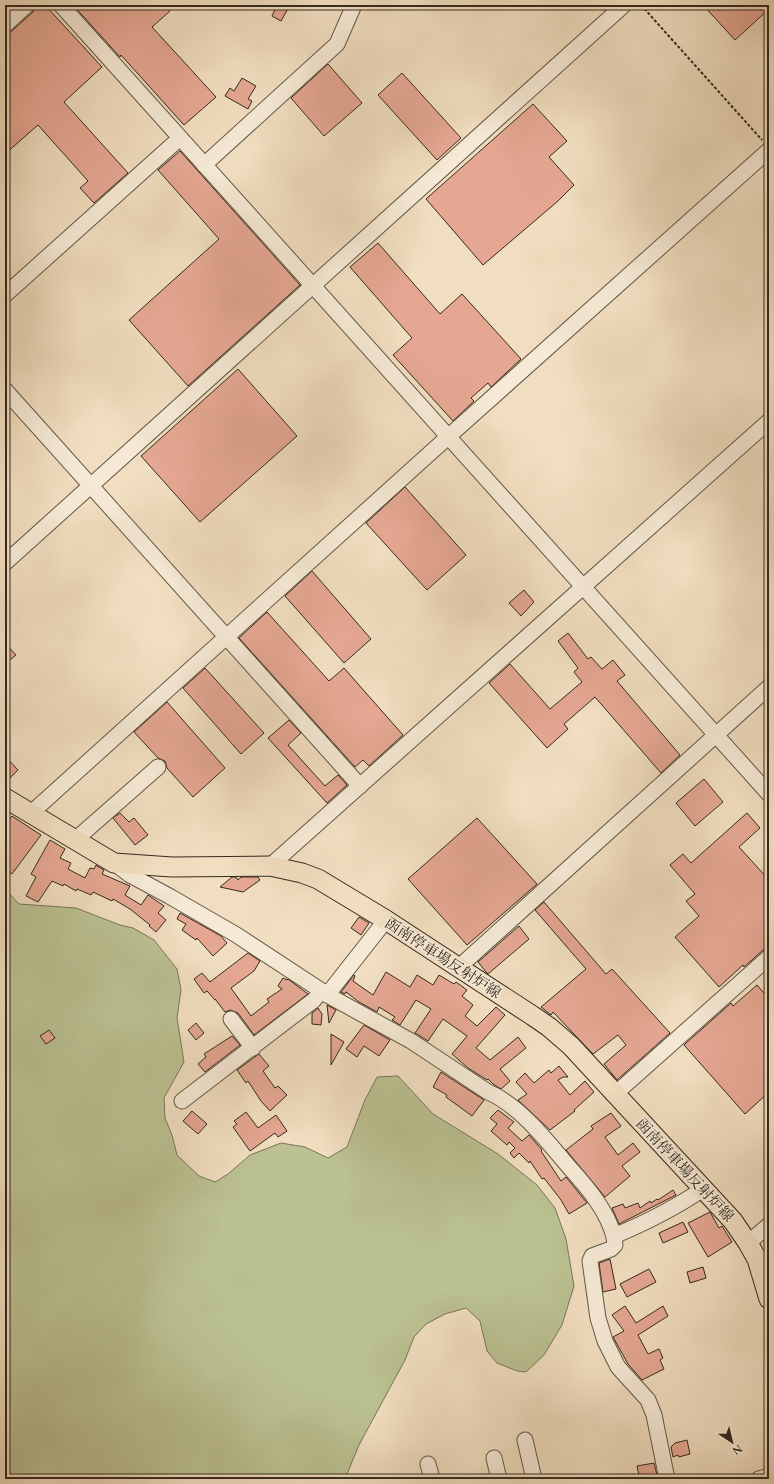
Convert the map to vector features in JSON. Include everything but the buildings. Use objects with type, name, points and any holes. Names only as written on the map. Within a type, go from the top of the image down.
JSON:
[{"type":"main road","name":"函南停車場反射炉線","points":[[5,798],[114,863],[172,867],[270,866],[302,873],[318,879],[386,920],[459,967],[549,1027],[571,1046],[733,1221],[757,1259],[769,1299]]},
{"type":"street","points":[[5,25],[27,5]]},
{"type":"street","points":[[61,5],[769,794]]},
{"type":"street","points":[[204,165],[337,44],[354,5]]},
{"type":"street","points":[[5,563],[624,5]]},
{"type":"street","points":[[5,295],[180,138]]},
{"type":"street","points":[[30,814],[449,436],[766,146]]},
{"type":"street","points":[[5,390],[360,786]]},
{"type":"street","points":[[270,866],[769,421]]},
{"type":"street","points":[[459,967],[769,687]]},
{"type":"street","points":[[75,840],[158,767]]},
{"type":"street","points":[[114,863],[130,875],[235,934],[324,993],[411,1041],[482,1088],[499,1096],[513,1107],[549,1144],[596,1200],[614,1236],[615,1245],[611,1249],[592,1256],[590,1261],[598,1318],[605,1341],[618,1367],[648,1400],[654,1415],[667,1479]]},
{"type":"street","points":[[182,1101],[324,993],[386,920]]},
{"type":"street","points":[[615,1094],[769,957]]},
{"type":"street","points":[[231,1020],[253,1048]]},
{"type":"street","points":[[614,1236],[643,1224],[687,1200],[703,1189]]},
{"type":"street","points":[[748,1243],[769,1225]]},
{"type":"street","points":[[525,1440],[534,1479]]},
{"type":"street","points":[[494,1458],[499,1479]]},
{"type":"street","points":[[428,1464],[432,1479]]},
{"type":"street","points":[[759,1479],[769,1476]]},
{"type":"path","points":[[641,5],[766,146]]},
{"type":"green space","points":[[5,889],[19,904],[76,908],[120,925],[133,928],[154,940],[177,969],[181,990],[177,1018],[184,1062],[164,1098],[165,1118],[172,1135],[177,1155],[199,1176],[215,1182],[228,1174],[250,1155],[281,1143],[305,1147],[328,1158],[347,1147],[365,1100],[377,1077],[398,1076],[433,1114],[498,1154],[537,1185],[555,1208],[566,1239],[574,1286],[562,1325],[544,1355],[526,1372],[517,1371],[497,1363],[487,1351],[480,1321],[466,1308],[445,1314],[426,1324],[414,1337],[405,1360],[359,1445],[345,1479],[5,1479]]}]
